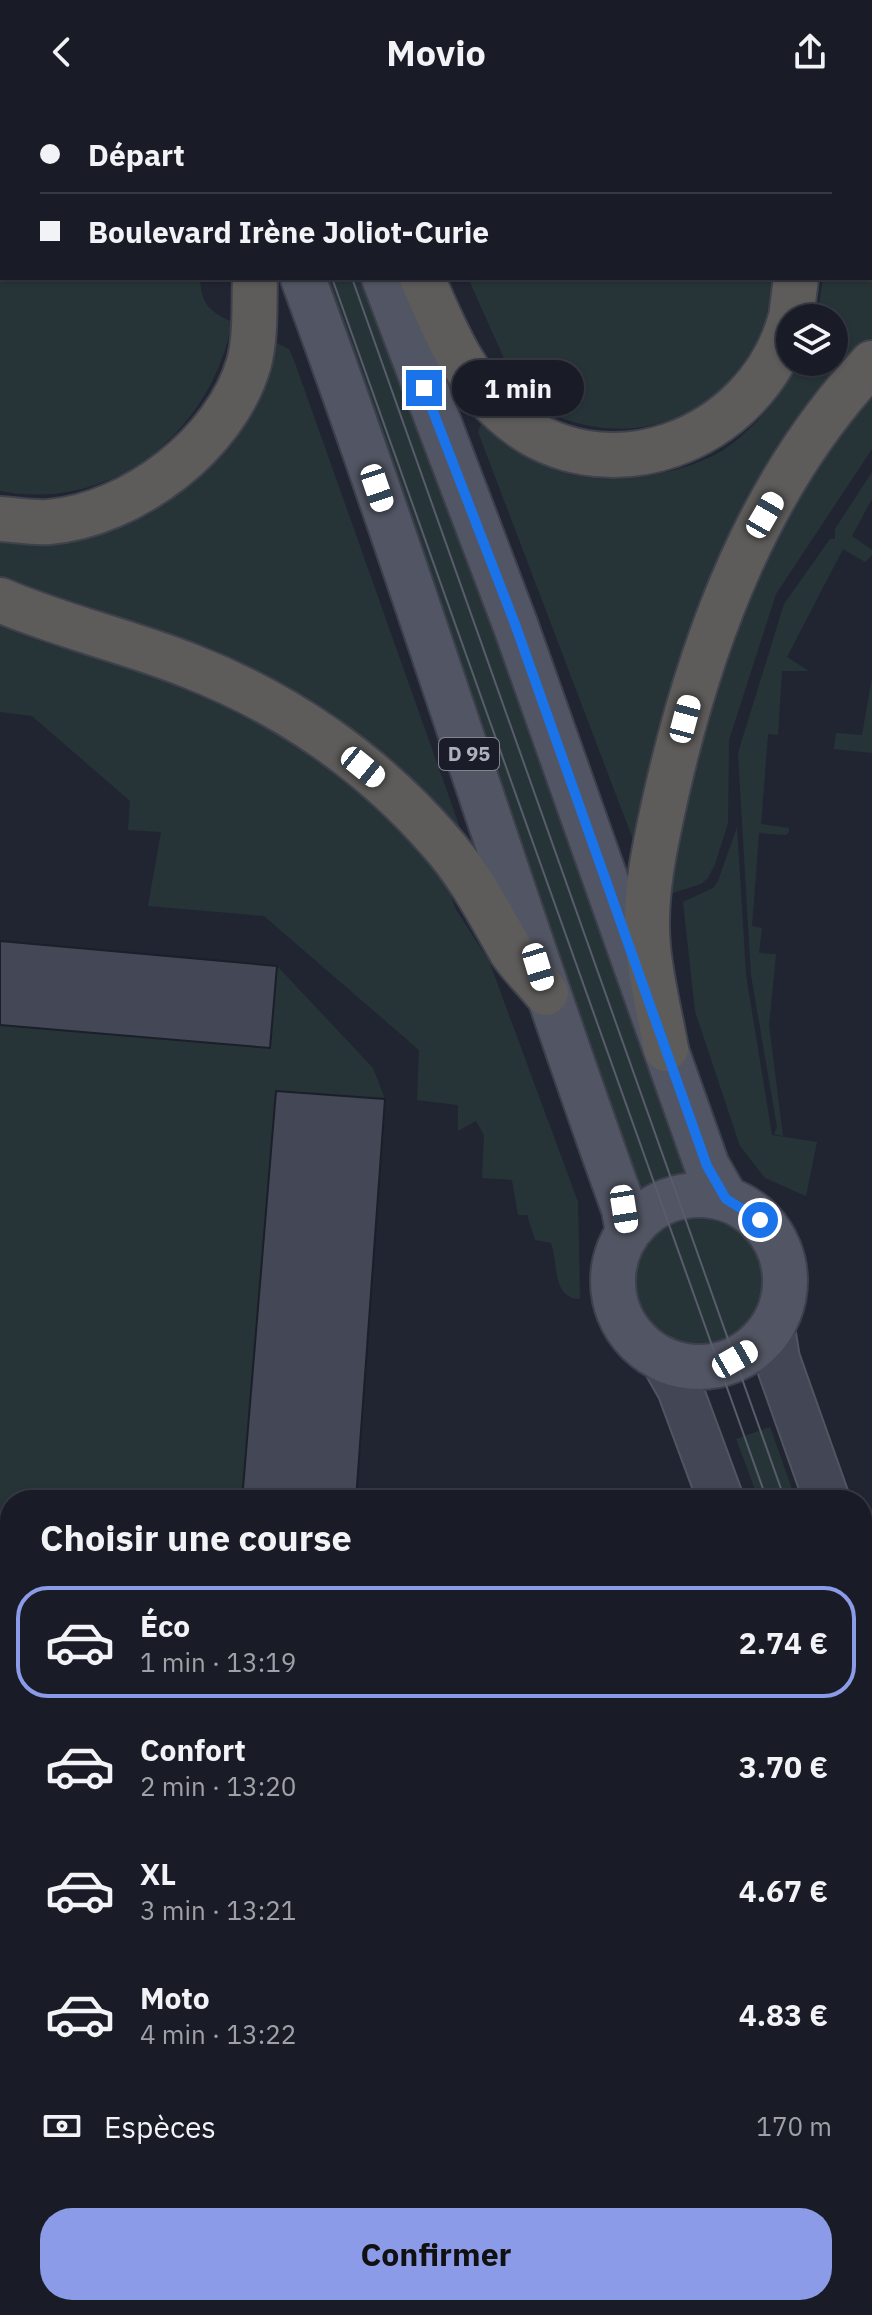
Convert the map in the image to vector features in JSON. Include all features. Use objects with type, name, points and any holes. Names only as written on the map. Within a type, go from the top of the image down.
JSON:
[{"type":"highway","points":[[0,519],[49,522],[104,509],[195,453],[236,398],[249,362],[255,280]]},
{"type":"highway","points":[[423,280],[455,354],[485,394],[526,429],[562,446],[597,454],[657,451],[704,433],[740,406],[776,357]]},
{"type":"highway","points":[[792,304],[796,280]]},
{"type":"highway","points":[[666,1049],[648,946],[650,892],[662,816],[691,698],[738,569],[765,515],[830,413],[872,363]]},
{"type":"highway","points":[[0,600],[47,621],[189,666],[258,696],[326,737],[381,782],[438,838],[481,894],[513,954],[546,993]]},
{"type":"main road","name":"D 95","points":[[304,280],[488,809],[546,993],[624,1209],[628,1231]]},
{"type":"main road","points":[[385,280],[515,624],[707,1166],[726,1199]]},
{"type":"main road","points":[[679,1196],[726,1199],[760,1220],[782,1254],[786,1279],[783,1304],[772,1328],[749,1351],[717,1366],[699,1367],[663,1359],[634,1338],[617,1307],[612,1281],[616,1255],[628,1231],[642,1215],[679,1196]]},
{"type":"main road","points":[[772,1328],[777,1359],[823,1490]]},
{"type":"main road","points":[[663,1359],[680,1389],[717,1490]]},
{"type":"shaded area","points":[[0,280],[200,280],[208,306],[232,322],[221,361],[203,397],[180,429],[151,455],[118,476],[82,489],[42,494],[0,491]]},
{"type":"shaded area","points":[[318,280],[369,280],[452,502],[689,1178],[670,1180],[641,1193]]},
{"type":"shaded area","points":[[469,280],[772,280],[760,335],[734,376],[705,402],[673,419],[638,428],[602,428],[566,420],[531,403],[499,379],[505,366]]},
{"type":"shaded area","points":[[823,280],[872,280],[872,343],[848,369],[848,304],[819,304]]},
{"type":"shaded area","points":[[270,340],[289,349],[295,363],[470,856],[390,771],[0,589],[0,540],[58,540],[87,537],[115,529],[158,508],[199,478],[233,441],[257,400]]},
{"type":"shaded area","points":[[791,376],[842,376],[836,382],[637,850],[478,432],[483,419],[553,469],[572,475],[619,478],[668,472],[712,456],[740,437],[768,408]]},
{"type":"shaded area","points":[[872,395],[872,449],[776,594],[729,740],[728,823],[715,864],[701,884],[673,893],[667,888],[700,735],[744,608],[800,495],[822,460]]},
{"type":"shaded area","points":[[872,472],[872,499],[852,536],[872,550],[872,555],[865,562],[843,549],[787,657],[809,671],[782,671],[778,735],[768,734],[761,824],[789,828],[789,832],[786,835],[759,833],[752,926],[762,928],[759,953],[776,954],[769,1025],[783,1136],[774,1134],[777,1127],[751,975],[738,753],[784,604],[830,539],[835,539],[835,529]]},
{"type":"shaded area","points":[[0,625],[43,642],[174,683],[256,720],[326,766],[390,821],[454,883],[451,894],[455,908],[489,961],[578,1202],[580,1299],[564,1293],[560,1286],[551,1243],[535,1240],[527,1215],[518,1215],[512,1180],[482,1178],[484,1135],[476,1121],[458,1131],[458,1105],[417,1100],[419,1050],[264,916],[148,906],[161,832],[128,830],[130,801],[32,716],[0,712]]},
{"type":"shaded area","points":[[872,677],[872,753],[834,749],[836,733],[862,735]]},
{"type":"shaded area","points":[[737,827],[746,975],[772,1135],[817,1142],[806,1196],[765,1178],[740,1146],[695,1011],[683,902],[713,888]]},
{"type":"shaded area","points":[[0,941],[277,966],[373,1068],[385,1099],[357,1490],[0,1490]]},
{"type":"shaded area","points":[[699,1219],[723,1224],[743,1238],[757,1258],[762,1282],[757,1306],[743,1326],[723,1340],[699,1345],[675,1340],[655,1326],[641,1306],[636,1282],[641,1258],[655,1238],[675,1224]]},
{"type":"shaded area","points":[[770,1427],[792,1490],[755,1490],[736,1439]]},
{"type":"building","points":[[0,941],[277,966],[270,1048],[0,1025]]},
{"type":"building","points":[[276,1091],[385,1099],[357,1490],[243,1490]]},
{"type":"tram line","points":[[333,280],[763,1490]]},
{"type":"tram line","points":[[353,280],[781,1490]]},
{"type":"route","points":[[424,388],[515,624],[707,1166],[726,1199],[745,1207],[760,1220]]}]
